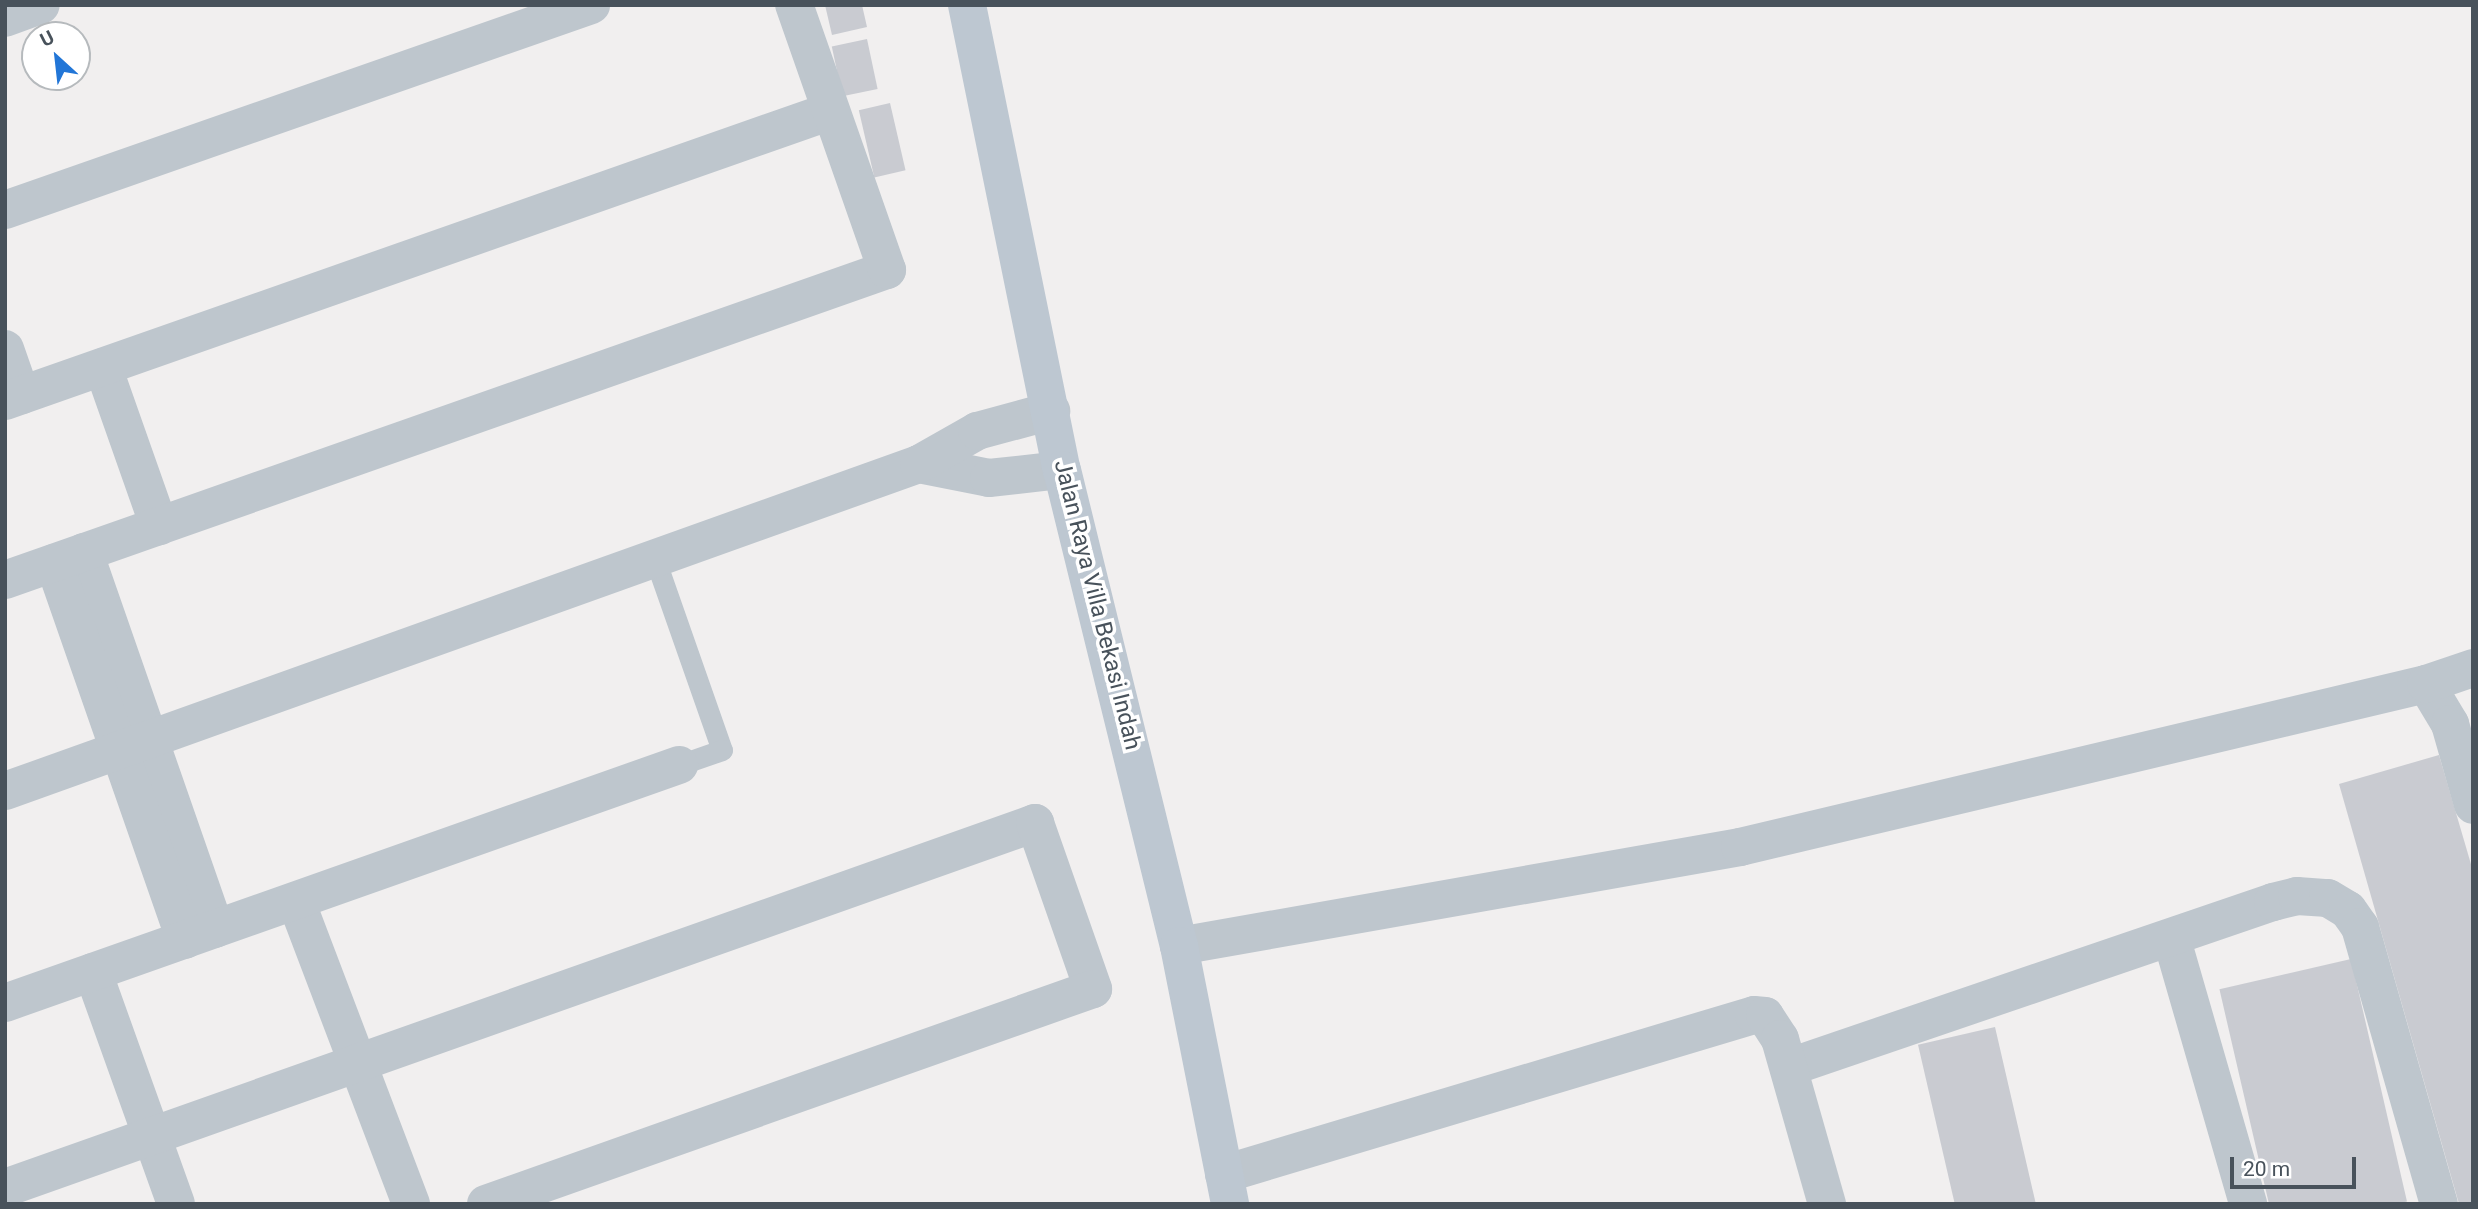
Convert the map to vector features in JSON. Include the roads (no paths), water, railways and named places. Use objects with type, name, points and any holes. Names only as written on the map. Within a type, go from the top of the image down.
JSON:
[{"type":"main road","name":"Jalan Raya Villa Bekasi Indah","points":[[967,5],[1062,470],[1179,946],[1227,1189]]},
{"type":"street","points":[[5,18],[41,5]]},
{"type":"street","points":[[5,210],[591,5]]},
{"type":"street","points":[[5,580],[887,270],[794,5]]},
{"type":"street","points":[[5,349],[13,398],[831,111]]},
{"type":"street","points":[[103,367],[159,526]]},
{"type":"street","points":[[5,792],[919,464],[977,431],[1051,411]]},
{"type":"street","points":[[919,464],[989,478],[1062,470]]},
{"type":"street","points":[[69,558],[200,934]]},
{"type":"street","points":[[1179,946],[1740,847],[2426,684],[2473,668]]},
{"type":"street","points":[[2426,684],[2450,724],[2473,806]]},
{"type":"street","points":[[5,1003],[679,765]]},
{"type":"street","points":[[5,1188],[1035,823],[1093,989],[486,1204]]},
{"type":"street","points":[[1790,1067],[2297,896],[2328,898],[2348,909],[2360,927],[2439,1204]]},
{"type":"street","points":[[296,901],[411,1204]]},
{"type":"street","points":[[2172,940],[2248,1204]]},
{"type":"street","points":[[93,972],[176,1204]]},
{"type":"street","points":[[1227,1189],[1754,1015],[1765,1017],[1774,1027],[1790,1067],[1827,1204]]},
{"type":"lane","points":[[655,559],[722,750],[679,765]]}]
